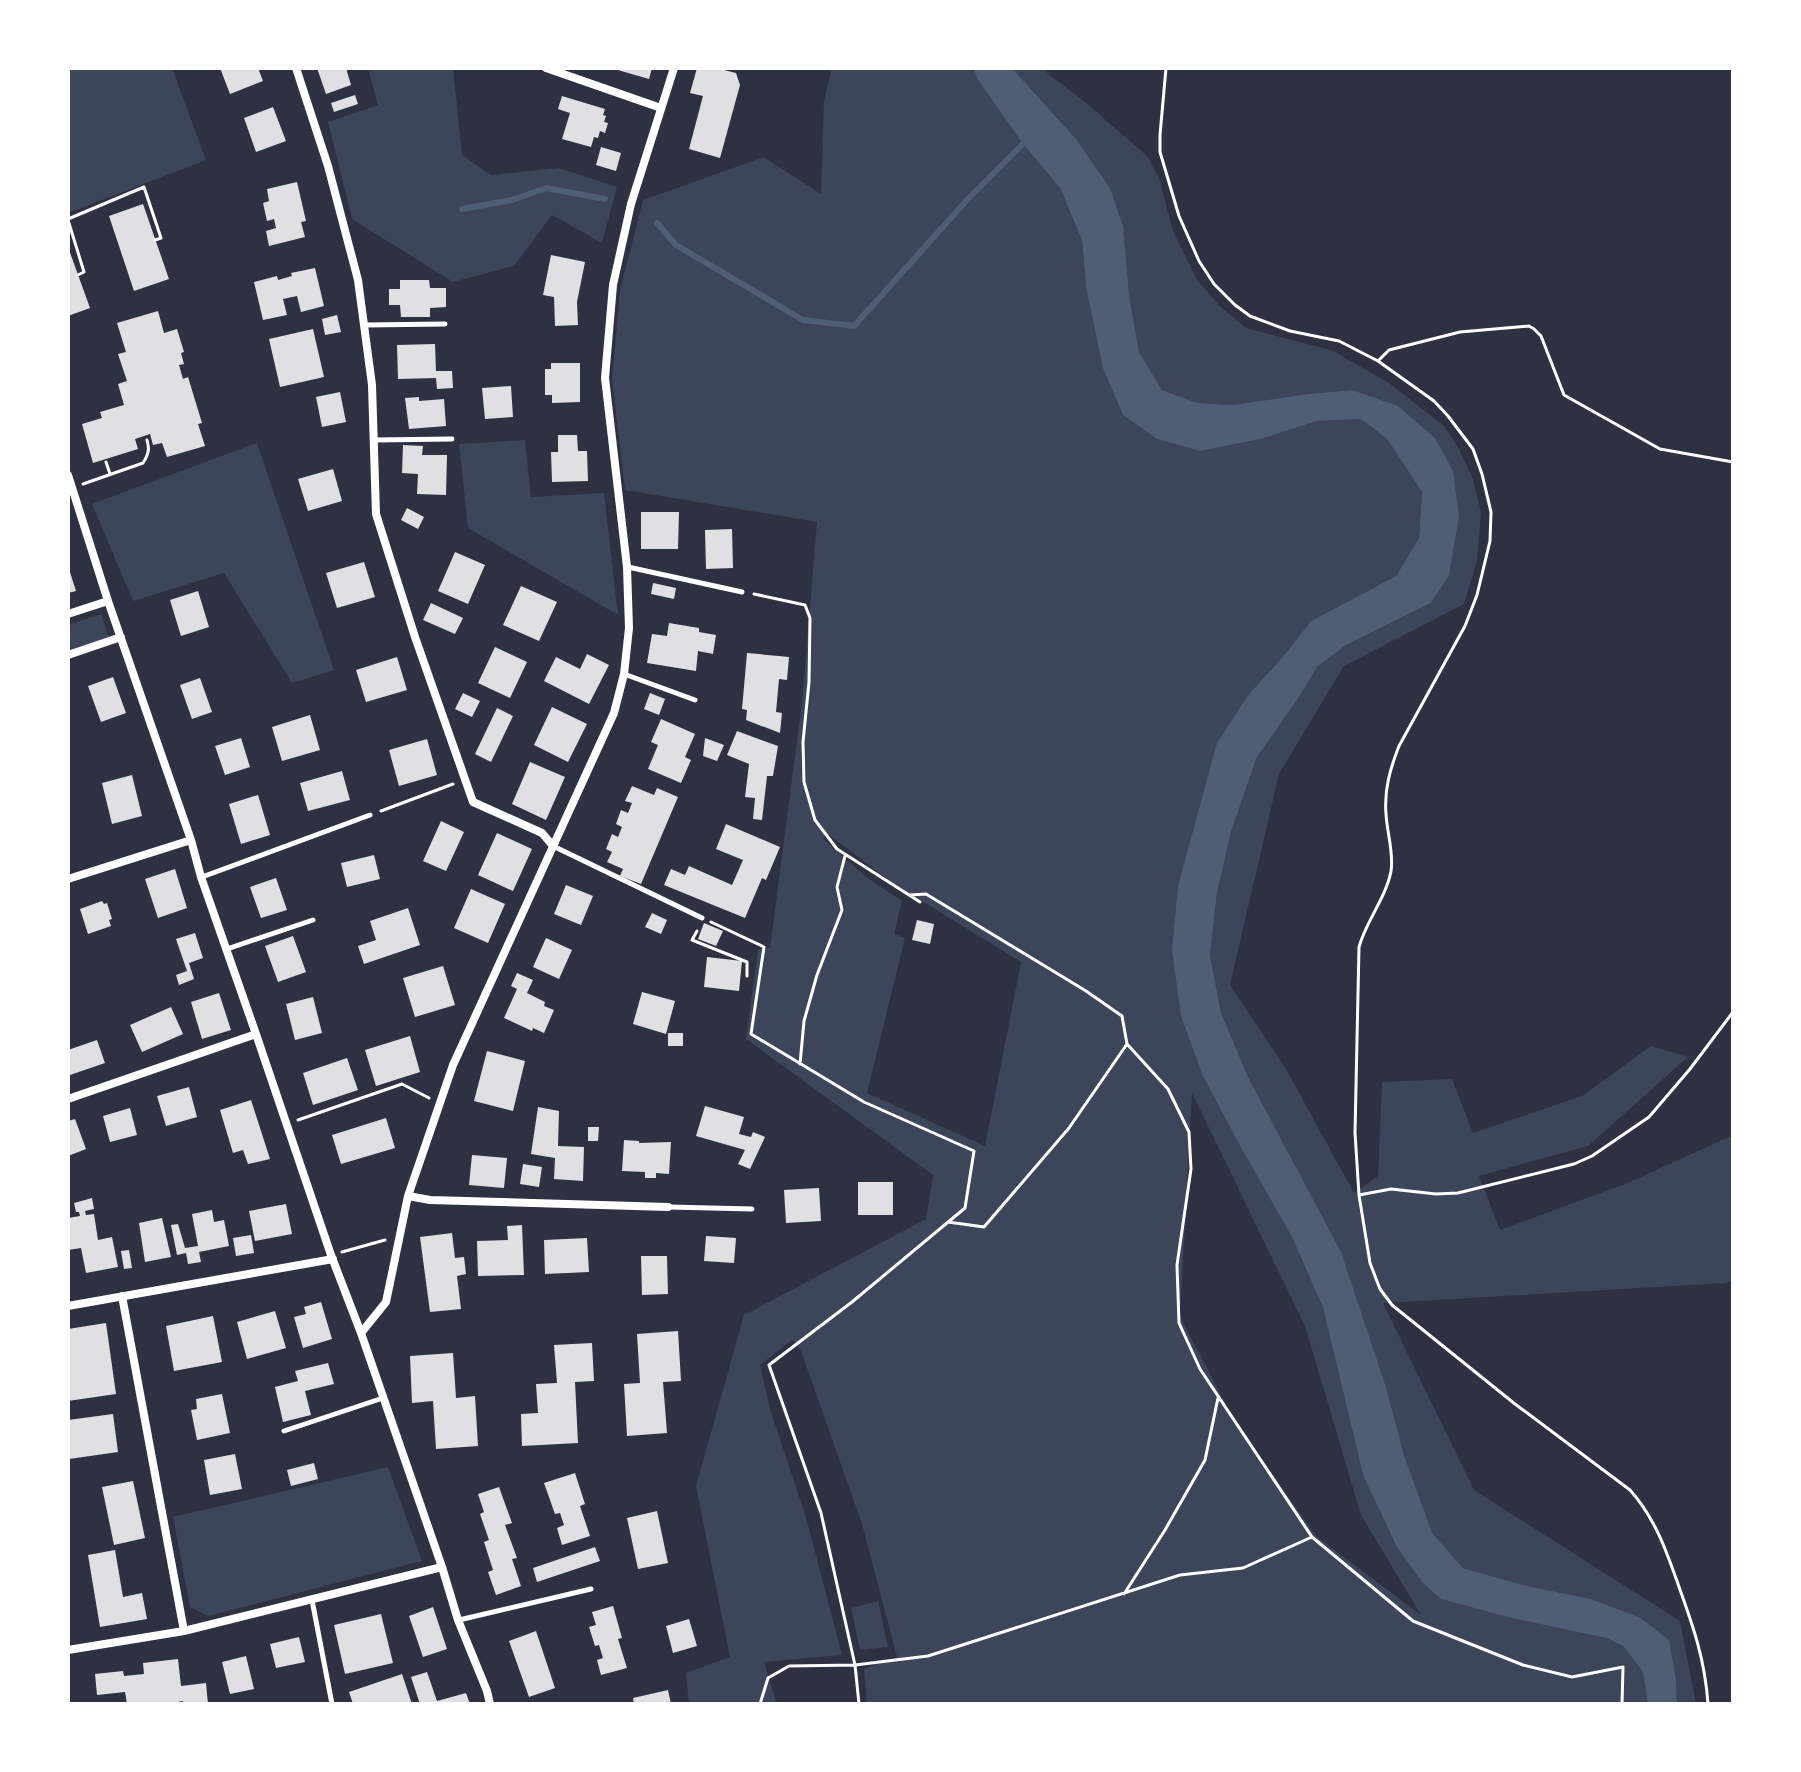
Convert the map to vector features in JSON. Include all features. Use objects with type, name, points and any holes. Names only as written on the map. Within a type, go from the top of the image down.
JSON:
[{"type":"street","points":[[296,68],[328,166],[358,280],[372,385],[376,514],[415,637],[473,802],[542,833],[553,846]]},
{"type":"street","points":[[546,68],[661,108]]},
{"type":"street","points":[[361,1333],[386,1302],[408,1196],[453,1065],[614,713],[624,674],[629,628],[627,567],[605,378],[613,285],[631,204],[674,68]]},
{"type":"street","points":[[68,475],[226,950],[384,1398],[458,1620],[490,1704]]},
{"type":"street","points":[[68,614],[108,601]]},
{"type":"street","points":[[68,655],[121,637]]},
{"type":"street","points":[[68,879],[191,840]]},
{"type":"street","points":[[68,1099],[256,1034]]},
{"type":"street","points":[[408,1196],[430,1200],[668,1207]]},
{"type":"street","points":[[69,1303],[332,1257]]},
{"type":"street","points":[[122,1296],[184,1631]]},
{"type":"street","points":[[68,1650],[184,1631],[442,1567]]},
{"type":"lane","points":[[364,325],[445,324]]},
{"type":"lane","points":[[375,440],[452,439]]},
{"type":"lane","points":[[627,567],[742,592]]},
{"type":"lane","points":[[624,674],[695,700]]},
{"type":"lane","points":[[201,877],[370,815]]},
{"type":"lane","points":[[553,846],[702,918]]},
{"type":"lane","points":[[226,950],[313,920]]},
{"type":"lane","points":[[668,1207],[752,1209]]},
{"type":"lane","points":[[284,1431],[384,1398]]},
{"type":"lane","points":[[458,1620],[591,1589]]},
{"type":"lane","points":[[312,1600],[332,1704]]},
{"type":"path","points":[[1166,68],[1160,152],[1179,216],[1199,261],[1214,284],[1250,316],[1290,331],[1339,341],[1378,361],[1434,401],[1473,449],[1491,512],[1485,567],[1465,626],[1399,746],[1391,767],[1385,813],[1392,857],[1391,871],[1364,931],[1358,961],[1355,1133],[1359,1195],[1370,1263],[1380,1289],[1392,1305],[1515,1404],[1630,1490],[1643,1504],[1664,1544],[1699,1641],[1708,1704]]},
{"type":"path","points":[[78,275],[84,272],[68,220],[144,187],[161,238],[155,240]]},
{"type":"path","points":[[1378,361],[1389,350],[1460,332],[1529,326],[1541,336],[1564,395],[1660,449],[1733,462]]},
{"type":"path","points":[[72,488],[143,463],[148,456],[147,440]]},
{"type":"path","points":[[106,462],[110,475]]},
{"type":"path","points":[[742,592],[805,605],[810,618],[809,682],[803,742],[804,782],[815,820],[837,849],[920,902]]},
{"type":"path","points":[[370,815],[464,779]]},
{"type":"path","points":[[800,1064],[804,1021],[817,975],[842,910],[837,887],[845,854]]},
{"type":"path","points":[[910,895],[926,894],[1122,1016],[1127,1044],[1168,1089],[1189,1132],[1191,1169],[1177,1265],[1179,1323],[1200,1369],[1312,1537],[1413,1621],[1523,1665],[1572,1677],[1623,1667],[1622,1704]]},
{"type":"path","points":[[747,976],[747,962],[692,940],[702,918],[764,947],[751,1034],[864,1102],[974,1151],[965,1208],[852,1302],[769,1365],[821,1513],[855,1665],[859,1704]]},
{"type":"path","points":[[1359,1195],[1391,1189],[1458,1193],[1574,1164],[1592,1156],[1649,1117],[1733,1012]]},
{"type":"path","points":[[948,1222],[984,1227],[1069,1128],[1127,1044]]},
{"type":"path","points":[[287,1124],[402,1084],[424,1095]]},
{"type":"path","points":[[332,1257],[386,1240]]},
{"type":"path","points":[[1124,1594],[1205,1460],[1218,1397]]},
{"type":"path","points":[[760,1704],[768,1678],[789,1666],[855,1665],[928,1656],[1180,1575],[1243,1568],[1312,1537]]},
{"type":"shaded area","points":[[68,68],[172,68],[206,160],[68,213]]},
{"type":"shaded area","points":[[368,68],[453,68],[462,155],[491,175],[559,168],[617,187],[602,243],[552,215],[514,266],[453,282],[352,219],[328,122],[378,105]]},
{"type":"shaded area","points":[[832,68],[973,68],[978,80],[1023,144],[1060,188],[1082,240],[1086,287],[1123,415],[1157,439],[1200,451],[1261,439],[1317,421],[1361,419],[1387,439],[1422,492],[1419,538],[1396,576],[1311,621],[1249,694],[1178,886],[1292,1237],[1323,1308],[1363,1475],[1441,1599],[1606,1638],[1623,1646],[1643,1672],[1648,1704],[867,1704],[864,1669],[897,1657],[862,1524],[801,1351],[792,1340],[760,1365],[770,1409],[806,1517],[842,1655],[764,1662],[777,1704],[689,1704],[686,1673],[730,1657],[696,1486],[744,1315],[926,1219],[933,1175],[746,1039],[758,949],[770,948],[802,702],[817,522],[625,490],[612,379],[620,290],[643,200],[764,157],[821,194],[824,100]],"holes":[[[828,834],[891,882],[1021,962],[985,1146],[867,1093],[905,938],[894,934],[902,901],[866,877],[823,839]],[[1192,1093],[1305,1326],[1361,1515],[1421,1615],[1316,1536],[1234,1420],[1180,1316]]]},
{"type":"shaded area","points":[[973,68],[1012,68],[1076,139],[1110,188],[1123,226],[1129,295],[1139,352],[1162,390],[1198,403],[1233,405],[1352,390],[1398,406],[1435,438],[1453,471],[1459,517],[1449,576],[1431,603],[1346,645],[1317,667],[1257,757],[1231,832],[1217,893],[1210,955],[1221,1013],[1249,1079],[1341,1252],[1386,1387],[1404,1455],[1432,1533],[1463,1568],[1591,1599],[1639,1617],[1669,1640],[1677,1704],[1648,1704],[1643,1672],[1623,1646],[1606,1638],[1441,1599],[1422,1582],[1397,1547],[1363,1475],[1323,1308],[1292,1237],[1203,1076],[1181,1016],[1172,950],[1178,886],[1217,743],[1249,694],[1311,621],[1396,576],[1419,538],[1422,492],[1387,439],[1361,419],[1317,421],[1261,439],[1200,451],[1157,439],[1123,415],[1103,368],[1086,287],[1082,240],[1060,188],[1023,144],[978,80]]},
{"type":"shaded area","points":[[1012,68],[1042,68],[1147,156],[1159,178],[1173,231],[1197,280],[1221,307],[1246,328],[1331,350],[1389,383],[1444,426],[1473,479],[1481,512],[1477,561],[1464,604],[1344,666],[1279,774],[1230,985],[1286,1069],[1354,1193],[1378,1176],[1382,1082],[1452,1079],[1473,1133],[1582,1096],[1651,1046],[1688,1057],[1588,1146],[1479,1176],[1500,1230],[1630,1182],[1733,1135],[1733,1281],[1383,1303],[1474,1490],[1680,1621],[1696,1704],[1677,1704],[1676,1680],[1639,1617],[1591,1599],[1463,1568],[1431,1533],[1365,1327],[1221,1013],[1210,955],[1217,893],[1231,832],[1257,757],[1317,667],[1346,645],[1431,603],[1449,576],[1459,517],[1352,390],[1233,405],[1198,403],[1162,390],[1139,352],[1110,188],[1076,139]]},
{"type":"shaded area","points":[[525,440],[531,497],[604,493],[618,615],[468,528],[459,444]]},
{"type":"shaded area","points":[[257,443],[334,670],[292,683],[224,573],[133,601],[92,504]]},
{"type":"shaded area","points":[[101,614],[109,637],[68,651],[68,625]]},
{"type":"shaded area","points":[[388,1467],[422,1561],[208,1616],[190,1607],[173,1517]]},
{"type":"shaded area","points":[[878,1601],[888,1647],[860,1650],[851,1608]]},
{"type":"building","points":[[220,68],[258,68],[263,81],[230,94]]},
{"type":"building","points":[[317,68],[346,68],[351,85],[326,94]]},
{"type":"building","points":[[611,68],[652,68],[649,79]]},
{"type":"building","points":[[697,68],[716,68],[736,73],[740,85],[720,158],[689,149],[703,96],[690,93]]},
{"type":"building","points":[[355,95],[358,104],[334,112],[331,103]]},
{"type":"building","points":[[562,96],[605,109],[604,122],[608,123],[605,133],[600,131],[598,138],[594,137],[591,147],[562,139],[570,113],[558,109]]},
{"type":"building","points":[[273,107],[286,141],[256,152],[244,118]]},
{"type":"building","points":[[601,147],[621,153],[616,171],[596,165]]},
{"type":"building","points":[[297,182],[306,221],[301,222],[305,237],[269,246],[266,231],[276,228],[274,219],[267,221],[263,203],[269,201],[267,189]]},
{"type":"building","points":[[143,204],[169,279],[134,291],[109,216]]},
{"type":"building","points":[[68,247],[90,308],[68,316]]},
{"type":"building","points":[[551,255],[585,262],[577,302],[578,325],[555,326],[554,297],[543,295]]},
{"type":"building","points":[[315,268],[324,306],[301,312],[297,296],[283,299],[287,315],[263,320],[254,282],[277,276],[278,280],[292,276],[291,273]]},
{"type":"building","points":[[400,280],[429,280],[430,288],[446,288],[446,307],[430,308],[430,317],[401,317],[400,305],[389,305],[389,289],[400,289]]},
{"type":"building","points":[[158,311],[164,333],[177,329],[184,352],[181,353],[184,364],[179,365],[183,379],[188,377],[202,423],[198,424],[205,446],[167,457],[162,443],[153,445],[150,434],[135,439],[138,449],[93,463],[82,424],[102,418],[100,412],[124,405],[118,384],[127,381],[118,354],[126,352],[117,323]]},
{"type":"building","points":[[337,315],[341,332],[325,335],[322,319]]},
{"type":"building","points":[[313,329],[324,377],[280,387],[269,339]]},
{"type":"building","points":[[435,344],[436,371],[452,371],[453,388],[437,389],[436,378],[398,379],[397,345]]},
{"type":"building","points":[[551,363],[580,363],[580,402],[552,403],[552,395],[545,395],[545,369],[551,369]]},
{"type":"building","points":[[511,386],[513,417],[485,419],[482,388]]},
{"type":"building","points":[[340,392],[346,422],[322,427],[316,397]]},
{"type":"building","points":[[419,397],[419,401],[444,399],[446,426],[409,429],[405,398]]},
{"type":"building","points":[[558,435],[577,435],[578,451],[587,451],[588,481],[552,482],[551,452],[558,452]]},
{"type":"building","points":[[403,445],[423,446],[422,455],[447,455],[446,495],[417,494],[418,474],[402,473]]},
{"type":"building","points":[[333,469],[342,501],[308,511],[298,479]]},
{"type":"building","points":[[407,508],[424,517],[418,529],[401,520]]},
{"type":"building","points":[[641,512],[679,512],[678,549],[641,549]]},
{"type":"building","points":[[732,529],[733,568],[706,569],[705,530]]},
{"type":"building","points":[[455,552],[485,565],[468,604],[438,591]]},
{"type":"building","points":[[364,562],[375,597],[337,608],[326,573]]},
{"type":"building","points":[[68,566],[76,591],[68,593]]},
{"type":"building","points":[[653,583],[676,588],[674,599],[651,594]]},
{"type":"building","points":[[521,586],[557,602],[539,641],[503,625]]},
{"type":"building","points":[[198,591],[209,627],[181,636],[170,600]]},
{"type":"building","points":[[431,603],[463,618],[455,634],[423,620]]},
{"type":"building","points":[[669,623],[699,628],[699,632],[716,635],[713,654],[698,651],[696,671],[647,663],[652,634],[667,636]]},
{"type":"building","points":[[495,647],[527,662],[510,698],[478,683]]},
{"type":"building","points":[[747,653],[789,657],[787,680],[779,679],[776,712],[782,713],[780,733],[746,720],[747,710],[742,709]]},
{"type":"building","points":[[587,654],[609,665],[589,704],[544,681],[556,657],[580,669]]},
{"type":"building","points":[[397,657],[407,690],[366,702],[356,670]]},
{"type":"building","points":[[113,677],[126,713],[101,722],[88,686]]},
{"type":"building","points":[[200,678],[212,712],[192,719],[180,685]]},
{"type":"building","points":[[463,693],[480,701],[472,717],[455,709]]},
{"type":"building","points":[[650,693],[665,699],[659,715],[644,709]]},
{"type":"building","points":[[552,707],[587,724],[568,762],[534,745]]},
{"type":"building","points":[[497,708],[513,716],[491,762],[475,754]]},
{"type":"building","points":[[310,715],[320,750],[282,761],[272,727]]},
{"type":"building","points":[[661,719],[695,734],[685,757],[691,760],[681,783],[648,769],[658,745],[651,742]]},
{"type":"building","points":[[737,731],[778,746],[773,776],[767,776],[762,820],[753,819],[755,798],[745,797],[749,764],[727,755]]},
{"type":"building","points":[[241,738],[250,767],[225,775],[215,746]]},
{"type":"building","points":[[705,738],[724,745],[717,761],[703,756]]},
{"type":"building","points":[[427,739],[437,775],[399,786],[389,750]]},
{"type":"building","points":[[530,762],[565,777],[546,820],[512,804]]},
{"type":"building","points":[[342,771],[350,800],[308,811],[300,783]]},
{"type":"building","points":[[132,775],[142,816],[112,824],[102,783]]},
{"type":"building","points":[[632,786],[654,795],[657,788],[678,797],[641,884],[620,876],[623,869],[607,862],[612,852],[606,849],[612,834],[618,837],[622,827],[616,824],[621,810],[628,813],[632,803],[625,801]]},
{"type":"building","points":[[258,795],[270,835],[241,844],[229,804]]},
{"type":"building","points":[[441,821],[464,832],[446,871],[423,861]]},
{"type":"building","points":[[726,824],[780,847],[766,880],[762,878],[745,918],[664,885],[671,869],[685,875],[689,866],[732,885],[743,860],[716,849]]},
{"type":"building","points":[[497,833],[532,849],[513,891],[478,875]]},
{"type":"building","points":[[374,855],[380,879],[347,887],[341,863]]},
{"type":"building","points":[[175,869],[187,908],[158,918],[145,879]]},
{"type":"building","points":[[276,878],[287,910],[261,918],[250,887]]},
{"type":"building","points":[[566,885],[593,896],[581,925],[554,914]]},
{"type":"building","points":[[471,889],[505,904],[488,943],[454,928]]},
{"type":"building","points":[[102,901],[107,903],[111,926],[88,934],[80,909]]},
{"type":"building","points":[[408,908],[420,945],[364,964],[358,946],[376,940],[370,921]]},
{"type":"building","points":[[652,913],[667,920],[661,934],[645,927]]},
{"type":"building","points":[[917,920],[934,924],[930,944],[912,940]]},
{"type":"building","points":[[704,923],[723,931],[716,946],[698,939]]},
{"type":"building","points":[[195,933],[203,958],[189,963],[194,979],[179,985],[176,975],[187,971],[176,939]]},
{"type":"building","points":[[293,936],[306,972],[278,982],[265,946]]},
{"type":"building","points":[[546,938],[572,950],[559,979],[533,967]]},
{"type":"building","points":[[707,957],[742,961],[739,991],[704,987]]},
{"type":"building","points":[[443,966],[455,1005],[415,1017],[403,978]]},
{"type":"building","points":[[517,973],[533,980],[527,993],[554,1010],[544,1033],[504,1018],[517,989],[511,986]]},
{"type":"building","points":[[642,992],[675,1001],[666,1034],[633,1024]]},
{"type":"building","points":[[219,993],[231,1030],[202,1039],[191,1002]]},
{"type":"building","points":[[313,997],[322,1033],[295,1040],[286,1004]]},
{"type":"building","points":[[171,1007],[183,1034],[142,1052],[130,1025]]},
{"type":"building","points":[[668,1033],[683,1033],[683,1046],[668,1046]]},
{"type":"building","points":[[410,1036],[420,1072],[376,1086],[365,1050]]},
{"type":"building","points":[[97,1040],[105,1063],[70,1075],[68,1050]]},
{"type":"building","points":[[487,1051],[525,1061],[513,1111],[474,1101]]},
{"type":"building","points":[[347,1058],[358,1090],[313,1105],[303,1073]]},
{"type":"building","points":[[189,1087],[197,1117],[166,1126],[157,1096]]},
{"type":"building","points":[[251,1100],[270,1159],[248,1164],[243,1150],[233,1153],[220,1110]]},
{"type":"building","points":[[705,1106],[744,1117],[739,1134],[751,1137],[753,1132],[765,1137],[750,1169],[738,1164],[745,1150],[696,1136]]},
{"type":"building","points":[[538,1107],[559,1111],[558,1146],[584,1147],[583,1181],[554,1179],[555,1158],[531,1154]]},
{"type":"building","points":[[130,1108],[137,1135],[110,1142],[103,1116]]},
{"type":"building","points":[[386,1118],[395,1148],[341,1164],[332,1135]]},
{"type":"building","points":[[75,1119],[86,1149],[68,1156],[68,1121]]},
{"type":"building","points":[[588,1127],[599,1127],[598,1141],[588,1141]]},
{"type":"building","points":[[624,1140],[671,1142],[669,1174],[656,1173],[656,1178],[645,1178],[645,1172],[622,1171]]},
{"type":"building","points":[[472,1155],[507,1158],[504,1188],[469,1185]]},
{"type":"building","points":[[523,1164],[542,1167],[539,1187],[520,1184]]},
{"type":"building","points":[[858,1182],[893,1182],[893,1215],[858,1215]]},
{"type":"building","points":[[819,1188],[821,1221],[786,1223],[784,1190]]},
{"type":"building","points":[[92,1198],[94,1209],[85,1211],[86,1215],[94,1214],[98,1240],[112,1237],[118,1267],[86,1273],[81,1248],[68,1250],[68,1218],[80,1216],[74,1203]]},
{"type":"building","points":[[286,1204],[292,1234],[255,1241],[249,1211]]},
{"type":"building","points":[[212,1210],[214,1222],[224,1220],[229,1246],[199,1252],[201,1262],[188,1264],[186,1253],[177,1255],[171,1225],[178,1224],[185,1248],[198,1246],[192,1214]]},
{"type":"building","points":[[162,1218],[171,1257],[145,1262],[139,1223]]},
{"type":"building","points":[[522,1225],[524,1275],[478,1276],[477,1241],[508,1240],[507,1226]]},
{"type":"building","points":[[452,1233],[455,1258],[464,1257],[466,1274],[457,1276],[461,1309],[430,1312],[420,1237]]},
{"type":"building","points":[[251,1235],[254,1253],[236,1256],[233,1238]]},
{"type":"building","points":[[706,1236],[736,1238],[734,1263],[704,1261]]},
{"type":"building","points":[[587,1238],[589,1272],[545,1274],[544,1240]]},
{"type":"building","points":[[129,1250],[132,1268],[124,1269],[121,1251]]},
{"type":"building","points":[[641,1256],[667,1256],[668,1294],[642,1295]]},
{"type":"building","points":[[321,1302],[332,1339],[303,1348],[294,1317],[306,1314],[304,1307]]},
{"type":"building","points":[[275,1311],[286,1348],[247,1359],[237,1322]]},
{"type":"building","points":[[213,1316],[222,1362],[174,1371],[166,1326]]},
{"type":"building","points":[[106,1323],[116,1394],[68,1401],[68,1329]]},
{"type":"building","points":[[678,1331],[681,1381],[663,1382],[667,1433],[627,1436],[624,1384],[640,1383],[637,1334]]},
{"type":"building","points":[[592,1343],[594,1381],[575,1382],[578,1443],[522,1446],[521,1414],[538,1413],[536,1384],[557,1383],[554,1345]]},
{"type":"building","points":[[453,1353],[456,1398],[475,1396],[478,1446],[436,1449],[433,1401],[412,1403],[410,1356]]},
{"type":"building","points":[[328,1363],[334,1384],[305,1391],[311,1415],[283,1422],[275,1387],[298,1381],[295,1371]]},
{"type":"building","points":[[222,1394],[230,1433],[197,1440],[191,1410],[197,1409],[196,1399]]},
{"type":"building","points":[[113,1414],[118,1452],[69,1459],[68,1420]]},
{"type":"building","points":[[235,1454],[242,1489],[210,1495],[204,1460]]},
{"type":"building","points":[[314,1463],[318,1479],[291,1486],[287,1470]]},
{"type":"building","points":[[575,1473],[585,1504],[580,1506],[590,1536],[562,1545],[557,1528],[564,1525],[560,1513],[555,1514],[544,1483]]},
{"type":"building","points":[[133,1481],[145,1538],[114,1545],[102,1487]]},
{"type":"building","points":[[499,1487],[512,1523],[505,1525],[517,1558],[512,1559],[521,1586],[496,1595],[488,1572],[493,1570],[484,1542],[489,1540],[480,1514],[484,1512],[478,1494]]},
{"type":"building","points":[[657,1511],[668,1563],[638,1569],[627,1518]]},
{"type":"building","points":[[595,1547],[600,1561],[537,1582],[533,1568]]},
{"type":"building","points":[[115,1550],[123,1597],[142,1593],[147,1619],[100,1627],[88,1555]]},
{"type":"building","points":[[613,1606],[627,1668],[601,1675],[597,1660],[603,1658],[589,1627],[596,1625],[592,1612]]},
{"type":"building","points":[[433,1607],[447,1649],[423,1657],[409,1616]]},
{"type":"building","points":[[381,1614],[393,1663],[345,1674],[334,1625]]},
{"type":"building","points":[[689,1619],[697,1646],[673,1653],[666,1626]]},
{"type":"building","points":[[536,1631],[555,1688],[529,1697],[509,1641]]},
{"type":"building","points":[[299,1637],[305,1662],[276,1668],[270,1644]]},
{"type":"building","points":[[246,1656],[254,1689],[230,1694],[222,1662]]},
{"type":"building","points":[[178,1659],[181,1686],[206,1683],[208,1704],[183,1704],[183,1701],[127,1704],[125,1692],[97,1695],[95,1674],[123,1671],[124,1676],[144,1674],[143,1663]]},
{"type":"building","points":[[427,1672],[437,1701],[466,1693],[470,1704],[420,1704],[411,1677]]},
{"type":"building","points":[[402,1674],[412,1704],[353,1704],[349,1692]]},
{"type":"building","points":[[668,1690],[671,1704],[634,1704],[633,1698]]},
{"type":"waterway","points":[[657,223],[676,245],[803,320],[854,326],[967,200],[1029,138]]},
{"type":"waterway","points":[[462,209],[512,200],[546,188],[605,199]]}]
